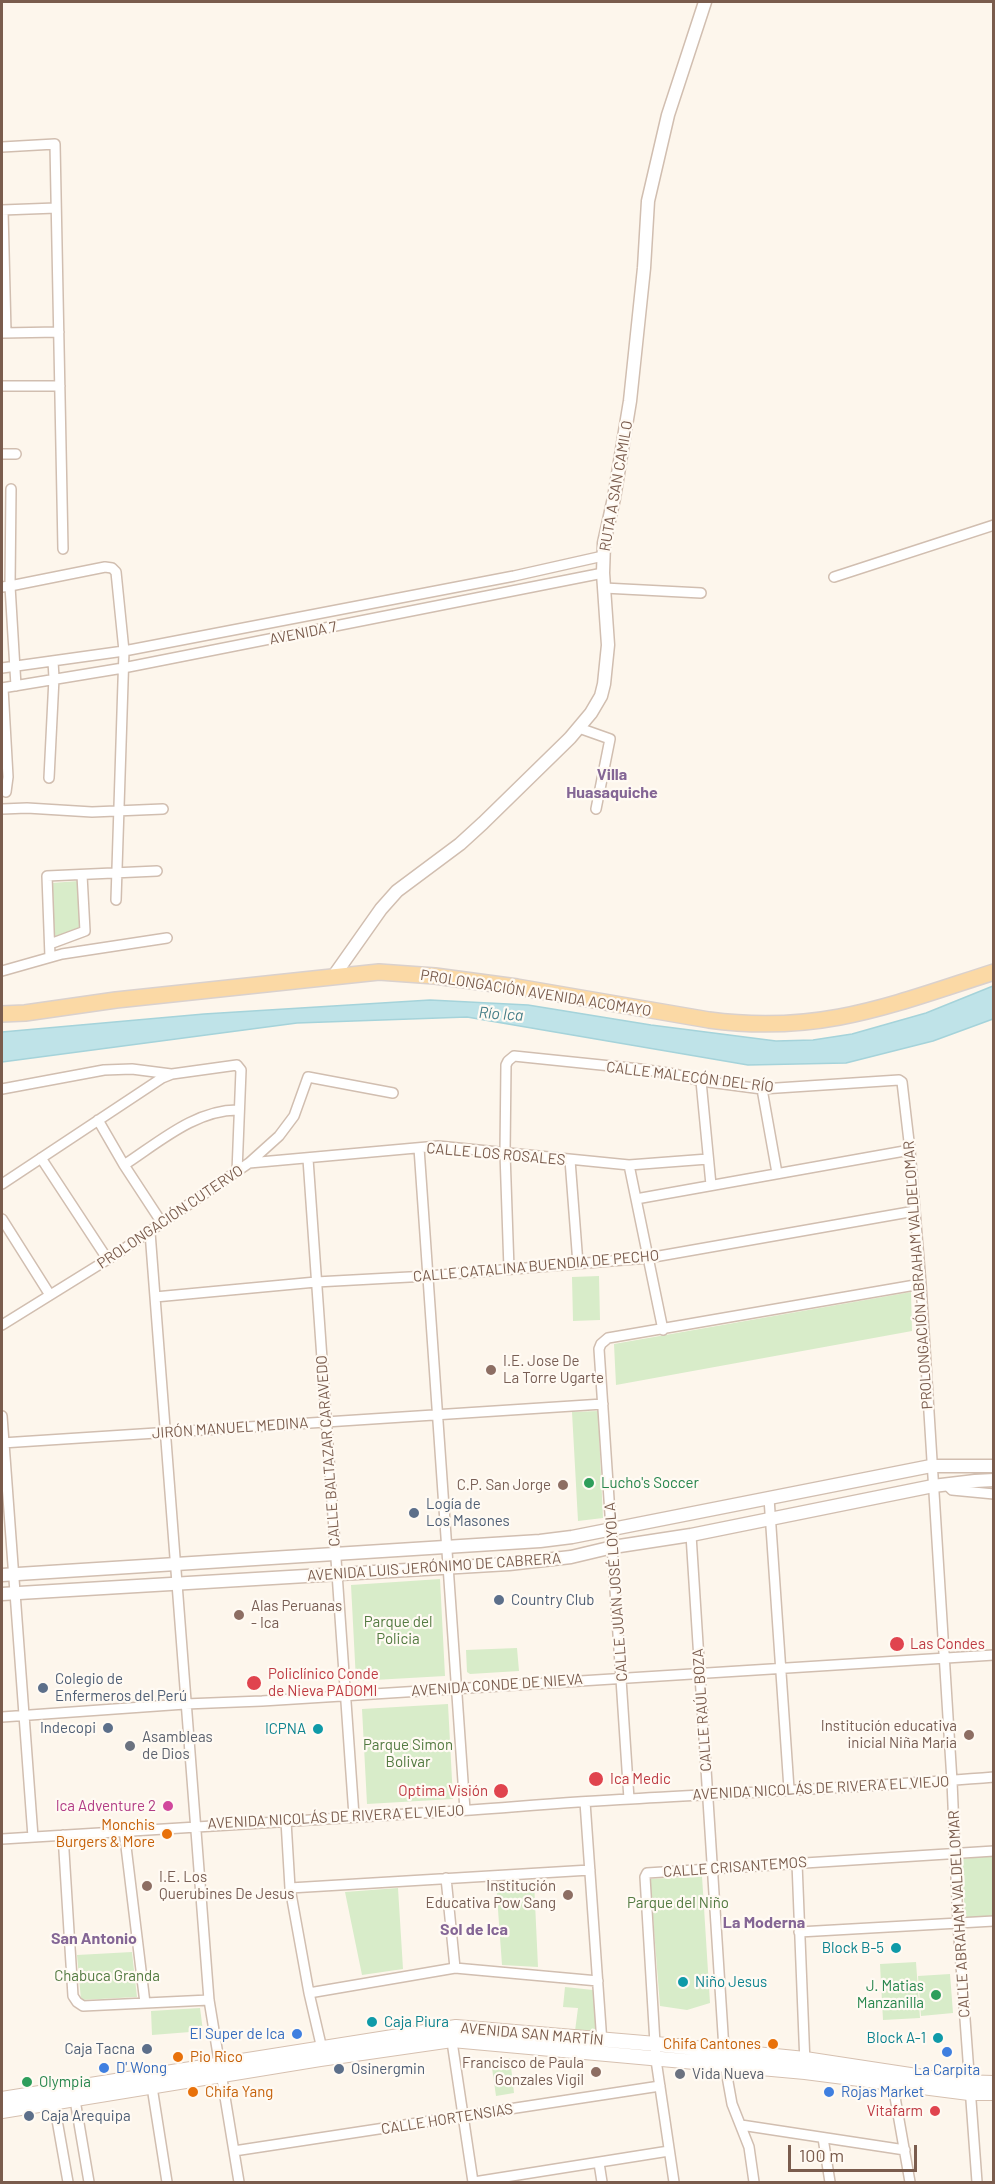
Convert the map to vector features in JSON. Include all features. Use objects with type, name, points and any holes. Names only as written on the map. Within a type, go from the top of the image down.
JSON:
[{"type":"main road","name":"PROLONGACIÓN AVENIDA ACOMAYO","points":[[2,1014],[379,972],[435,976],[536,990],[736,1024],[776,1025],[824,1021],[882,1009],[993,972]]},
{"type":"main road","name":"AVENIDA SAN MARTÍN","points":[[2,2099],[222,2070],[451,2034],[656,2060],[725,2058]]},
{"type":"main road","name":"AVENIDA SAN MARTÍN","points":[[2,2111],[152,2087],[322,2049],[451,2034],[656,2044],[725,2058],[969,2087],[993,2093]]},
{"type":"main road","name":"AVENIDA SAN MARTÍN","points":[[969,2087],[993,2083]]},
{"type":"street","name":"RUTA A SAN CAMILO","points":[[333,976],[381,909],[397,891],[460,844],[579,728],[601,696],[608,645],[603,573],[604,543],[630,401],[644,268],[648,201],[668,115],[705,2]]},
{"type":"street","points":[[2,147],[55,144],[63,549]]},
{"type":"street","points":[[56,208],[2,210],[4,333],[59,332]]},
{"type":"street","points":[[2,386],[60,386]]},
{"type":"street","points":[[2,454],[16,454]]},
{"type":"street","points":[[11,489],[6,586],[16,665],[16,686]]},
{"type":"street","points":[[834,577],[993,525]]},
{"type":"street","points":[[2,668],[124,651],[514,576],[603,556]]},
{"type":"street","points":[[6,586],[105,567],[112,568],[116,572],[124,651],[117,811],[116,900]]},
{"type":"street","name":"AVENIDA 7","points":[[2,688],[123,668],[603,573]]},
{"type":"street","points":[[604,588],[700,593]]},
{"type":"street","points":[[49,778],[53,661]]},
{"type":"street","points":[[2,688],[8,777],[6,792]]},
{"type":"street","points":[[579,728],[610,739],[596,809]]},
{"type":"street","points":[[2,809],[27,808],[92,812],[163,808]]},
{"type":"street","points":[[51,957],[47,876],[158,871]]},
{"type":"street","points":[[50,944],[85,930],[82,875]]},
{"type":"street","points":[[2,971],[51,957],[167,939]]},
{"type":"street","name":"CALLE MALECÓN DEL RÍO","points":[[505,1153],[506,1065],[511,1058],[518,1055],[640,1069],[675,1074],[701,1081],[762,1089],[899,1080],[902,1085]]},
{"type":"street","points":[[2,1089],[104,1070],[172,1074],[238,1066],[241,1070],[237,1172]]},
{"type":"street","points":[[2,1184],[152,1084],[172,1074]]},
{"type":"street","name":"PROLONGACIÓN CUTERVO","points":[[2,1325],[108,1260],[249,1163],[279,1136],[294,1116],[303,1096],[307,1079],[319,1078],[393,1093]]},
{"type":"street","points":[[701,1081],[711,1185]]},
{"type":"street","name":"PROLONGACIÓN ABRAHAM VALDELOMAR","points":[[902,1085],[921,1284],[931,1466]]},
{"type":"street","points":[[762,1089],[777,1173]]},
{"type":"street","points":[[124,1165],[193,1121],[226,1109],[238,1110]]},
{"type":"street","points":[[98,1120],[162,1223]]},
{"type":"street","name":"CALLE LOS ROSALES","points":[[249,1163],[438,1146],[629,1165],[708,1159]]},
{"type":"street","points":[[418,1148],[465,1810]]},
{"type":"street","points":[[636,1199],[910,1150]]},
{"type":"street","points":[[505,1153],[508,1269]]},
{"type":"street","points":[[41,1158],[108,1260]]},
{"type":"street","name":"CALLE BALTAZAR CARAVEDO","points":[[308,1158],[354,1816]]},
{"type":"street","points":[[570,1160],[578,1264]]},
{"type":"street","points":[[629,1165],[663,1330],[921,1284]]},
{"type":"street","name":"CALLE CATALINA BUENDIA DE PECHO","points":[[155,1297],[316,1282],[428,1276],[648,1258],[915,1211]]},
{"type":"street","points":[[2,1219],[50,1295]]},
{"type":"street","points":[[150,1232],[209,2000],[239,2182]]},
{"type":"street","name":"CALLE JUAN JOSÉ LOYOLA","points":[[629,1799],[599,1349],[608,1338],[663,1330]]},
{"type":"street","name":"JIRÓN MANUEL MEDINA","points":[[2,1443],[603,1404]]},
{"type":"street","points":[[2,1416],[7,1575],[15,1593],[33,1837]]},
{"type":"street","name":"AVENIDA LUIS JERÓNIMO DE CABRERA","points":[[7,1575],[540,1541],[931,1466],[993,1466]]},
{"type":"street","name":"CALLE ABRAHAM VALDELOMAR","points":[[931,1466],[958,1924],[977,2182]]},
{"type":"street","name":"AVENIDA LUIS JERÓNIMO DE CABRERA","points":[[2,1594],[176,1582],[448,1568],[571,1557],[612,1547],[691,1535],[933,1486],[993,1480]]},
{"type":"street","points":[[946,1484],[952,1490],[993,1494]]},
{"type":"street","points":[[769,1498],[789,1789]]},
{"type":"street","name":"CALLE RAÚL BOZA","points":[[691,1535],[725,2058],[732,2104],[749,2147],[754,2182]]},
{"type":"street","name":"AVENIDA CONDE DE NIEVA","points":[[2,1717],[993,1655]]},
{"type":"street","name":"AVENIDA NICOLÁS DE RIVERA EL VIEJO","points":[[2,1839],[194,1825],[708,1796],[993,1777]]},
{"type":"street","points":[[585,1802],[602,2054]]},
{"type":"street","points":[[286,1821],[290,1888],[309,1993],[322,2049]]},
{"type":"street","points":[[124,1830],[145,2003]]},
{"type":"street","points":[[63,1835],[74,1999],[83,2006],[209,2000]]},
{"type":"street","name":"CALLE CRISANTEMOS","points":[[656,2044],[645,1877],[647,1873],[993,1851]]},
{"type":"street","points":[[797,1863],[805,2066]]},
{"type":"street","points":[[290,1888],[590,1870]]},
{"type":"street","points":[[446,1878],[455,1968]]},
{"type":"street","points":[[800,1932],[993,1921]]},
{"type":"street","points":[[309,1993],[455,1968],[598,1981]]},
{"type":"street","points":[[451,2034],[474,2182],[531,2178],[669,2151]]},
{"type":"street","points":[[656,2044],[656,2060],[674,2182]]},
{"type":"street","points":[[891,2077],[910,2182]]},
{"type":"street","name":"CALLE HORTENSIAS","points":[[234,2151],[660,2086]]},
{"type":"street","points":[[152,2087],[167,2182]]},
{"type":"street","points":[[75,2100],[89,2182]]},
{"type":"street","points":[[54,2103],[68,2182]]},
{"type":"street","points":[[741,2126],[905,2150]]},
{"type":"street","points":[[823,2138],[830,2182]]},
{"type":"street","points":[[599,2163],[602,2182]]},
{"type":"green space","points":[[78,881],[80,927],[53,938],[52,883]]},
{"type":"green space","points":[[599,1276],[600,1320],[573,1321],[572,1277]]},
{"type":"green space","points":[[911,1292],[912,1331],[616,1385],[614,1344]]},
{"type":"green space","name":"Lucho's Soccer","points":[[598,1411],[603,1518],[578,1521],[572,1412]]},
{"type":"green space","name":"Parque del Policia","points":[[440,1579],[445,1676],[356,1681],[351,1585]]},
{"type":"green space","points":[[517,1648],[519,1671],[470,1674],[467,1672],[466,1650]]},
{"type":"green space","name":"Parque Simon Bolivar","points":[[448,1704],[453,1799],[367,1804],[362,1709]]},
{"type":"green space","points":[[993,1856],[993,1916],[965,1919],[962,1859]]},
{"type":"green space","name":"Parque del Niño","points":[[702,1876],[710,2003],[687,2010],[660,2006],[650,1879]]},
{"type":"green space","points":[[534,1881],[538,1967],[502,1965],[496,1882]]},
{"type":"green space","points":[[398,1888],[403,1969],[362,1975],[345,1892]]},
{"type":"green space","name":"Chabuca Granda","points":[[132,1952],[137,1997],[81,2000],[77,1955]]},
{"type":"green space","name":"J. Matias Manzanilla","points":[[916,1962],[920,2018],[883,2020],[880,1964]]},
{"type":"green space","name":"J. Matias Manzanilla","points":[[950,1974],[953,2013],[921,2016],[918,1976]]},
{"type":"green space","points":[[565,1987],[593,1990],[596,2029],[593,2033],[575,2031],[578,2008],[563,2007]]},
{"type":"green space","points":[[200,2008],[203,2031],[152,2035],[151,2011]]},
{"type":"green space","points":[[510,2058],[514,2093],[496,2096],[491,2061]]},
{"type":"water","name":"Río Ica","points":[[993,986],[993,1019],[933,1041],[846,1063],[748,1065],[467,1017],[297,1023],[2,1062],[2,1032],[204,1014],[430,1000],[528,1005],[651,1025],[776,1041],[813,1040],[852,1034],[926,1013]]},
{"type":"place","name":"I.E. Jose De La Torre Ugarte","points":[[491,1370]]},
{"type":"place","name":"Lucho's Soccer","points":[[589,1483]]},
{"type":"place","name":"C.P. San Jorge","points":[[563,1485]]},
{"type":"place","name":"Logía de Los Masones","points":[[414,1513]]},
{"type":"place","name":"Country Club","points":[[499,1600]]},
{"type":"place","name":"Alas Peruanas - Ica","points":[[239,1615]]},
{"type":"place","name":"Las Condes","points":[[897,1644]]},
{"type":"place","name":"Policlínico Conde de Nieva PADOMI","points":[[254,1683]]},
{"type":"place","name":"Colegio de Enfermeros del Perú","points":[[43,1688]]},
{"type":"place","name":"Indecopi","points":[[108,1728]]},
{"type":"place","name":"ICPNA","points":[[318,1729]]},
{"type":"place","name":"Institución educativa inicial Niña Maria","points":[[969,1735]]},
{"type":"place","name":"Asambleas de Dios","points":[[130,1746]]},
{"type":"place","name":"Ica Medic","points":[[596,1779]]},
{"type":"place","name":"Optima Visión","points":[[501,1791]]},
{"type":"place","name":"Ica Adventure 2","points":[[168,1806]]},
{"type":"place","name":"Monchis Burgers & More","points":[[167,1834]]},
{"type":"place","name":"I.E. Los Querubines De Jesus","points":[[147,1886]]},
{"type":"place","name":"Institución Educativa Pow Sang","points":[[568,1895]]},
{"type":"place","name":"Block B-5","points":[[896,1948]]},
{"type":"place","name":"Niño Jesus","points":[[683,1982]]},
{"type":"place","name":"J. Matias Manzanilla","points":[[936,1995]]},
{"type":"place","name":"Caja Piura","points":[[372,2022]]},
{"type":"place","name":"El Super de Ica","points":[[297,2034]]},
{"type":"place","name":"Block A-1","points":[[938,2038]]},
{"type":"place","name":"Chifa Cantones","points":[[773,2044]]},
{"type":"place","name":"Caja Tacna","points":[[147,2049]]},
{"type":"place","name":"La Carpita","points":[[947,2052]]},
{"type":"place","name":"Pio Rico","points":[[178,2057]]},
{"type":"place","name":"D' Wong","points":[[104,2068]]},
{"type":"place","name":"Osinergmin","points":[[339,2069]]},
{"type":"place","name":"Francisco de Paula Gonzales Vigil","points":[[596,2072]]},
{"type":"place","name":"Vida Nueva","points":[[680,2074]]},
{"type":"place","name":"Olympia","points":[[27,2082]]},
{"type":"place","name":"Chifa Yang","points":[[193,2092]]},
{"type":"place","name":"Rojas Market","points":[[829,2092]]},
{"type":"place","name":"Vitafarm","points":[[935,2111]]},
{"type":"place","name":"Caja Arequipa","points":[[29,2116]]},
{"type":"district","name":"Villa Huasaquiche","points":[[612,784]]},
{"type":"district","name":"La Moderna","points":[[764,1923]]},
{"type":"district","name":"Sol de Ica","points":[[474,1930]]},
{"type":"district","name":"San Antonio","points":[[94,1939]]}]
